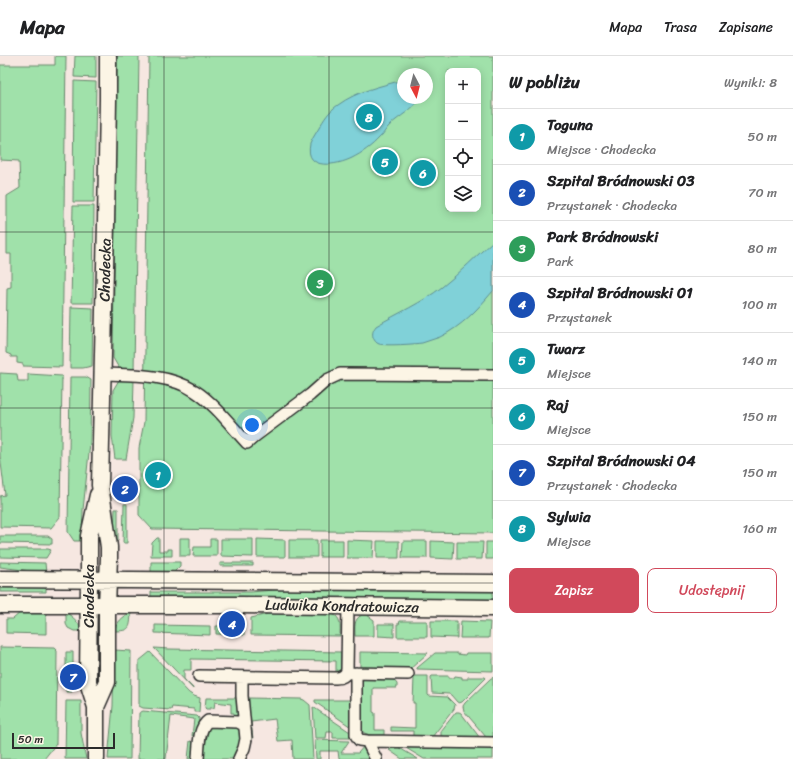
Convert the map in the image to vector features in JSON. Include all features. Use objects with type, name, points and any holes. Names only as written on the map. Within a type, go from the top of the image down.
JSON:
[{"type":"main road","name":"Chodecka","points":[[96,707],[106,682],[109,547],[100,484],[108,56]]},
{"type":"main road","name":"Chodecka","points":[[96,759],[96,707],[88,682],[89,536],[100,484]]},
{"type":"main road","name":"Ludwika Kondratowicza","points":[[0,579],[493,583]]},
{"type":"main road","name":"Ludwika Kondratowicza","points":[[0,605],[233,605],[493,608]]},
{"type":"street","points":[[103,374],[159,378],[174,381],[195,391],[211,404],[247,443],[310,395],[327,380],[340,374],[493,375]]},
{"type":"street","points":[[348,606],[356,735],[359,740],[386,742],[493,743]]},
{"type":"street","points":[[199,676],[341,678],[352,672],[408,674]]},
{"type":"street","points":[[239,759],[246,739],[242,696],[242,677]]},
{"type":"street","points":[[198,759],[201,731],[203,725],[208,721],[238,722],[244,725],[245,729]]},
{"type":"street","points":[[367,741],[376,759]]},
{"type":"green space","points":[[55,56],[66,56],[62,367],[23,366],[23,364],[17,363],[17,357],[11,357],[11,355],[6,353],[7,288],[11,287],[11,254],[7,254],[7,196],[20,188],[19,161],[0,160],[0,65],[55,65]]},
{"type":"green space","points":[[75,56],[96,56],[96,78],[74,77]]},
{"type":"green space","points":[[117,56],[139,56],[134,371],[120,370],[113,358]]},
{"type":"green space","points":[[149,56],[493,56],[493,533],[152,529],[139,515],[139,448],[144,422]]},
{"type":"green space","points":[[74,81],[96,82],[94,202],[73,202]]},
{"type":"green space","points":[[73,206],[94,206],[93,303],[71,303]]},
{"type":"green space","points":[[71,307],[93,308],[92,366],[70,368]]},
{"type":"green space","points":[[0,373],[17,374],[18,381],[28,381],[28,374],[62,376],[60,517],[51,528],[0,527],[0,496],[5,495],[0,455]]},
{"type":"green space","points":[[70,377],[86,377],[91,380],[90,443],[83,510],[82,541],[74,541],[68,532]]},
{"type":"green space","points":[[119,380],[134,380],[133,418],[126,459],[115,459],[112,436],[113,390]]},
{"type":"green space","points":[[124,504],[127,504],[127,543],[123,543]]},
{"type":"green space","points":[[115,509],[118,509],[118,541],[114,541]]},
{"type":"green space","points":[[0,536],[48,536],[52,539],[52,544],[0,543]]},
{"type":"green space","points":[[159,538],[159,551],[168,551],[168,549],[172,549],[172,556],[151,556],[152,543]]},
{"type":"green space","points":[[180,538],[190,538],[190,556],[180,556]]},
{"type":"green space","points":[[210,539],[217,539],[217,556],[193,556],[194,547],[210,547]]},
{"type":"green space","points":[[221,539],[253,539],[253,557],[221,556]]},
{"type":"green space","points":[[257,539],[285,540],[285,557],[257,557]]},
{"type":"green space","points":[[289,540],[317,540],[317,557],[289,557]]},
{"type":"green space","points":[[320,540],[343,540],[343,557],[320,557]]},
{"type":"green space","points":[[347,540],[374,541],[373,558],[347,558]]},
{"type":"green space","points":[[377,541],[399,541],[399,558],[377,558]]},
{"type":"green space","points":[[403,541],[427,541],[427,558],[402,558]]},
{"type":"green space","points":[[431,541],[454,542],[453,559],[431,558]]},
{"type":"green space","points":[[457,542],[483,542],[482,559],[457,559]]},
{"type":"green space","points":[[486,542],[493,542],[493,559],[486,559]]},
{"type":"green space","points":[[0,549],[51,550],[46,558],[0,557]]},
{"type":"green space","points":[[0,562],[45,563],[46,573],[0,567]]},
{"type":"green space","points":[[151,562],[180,562],[180,566],[173,573],[151,573]]},
{"type":"green space","points":[[220,563],[253,563],[253,566],[220,566]]},
{"type":"green space","points":[[0,585],[46,586],[46,592],[0,592]]},
{"type":"green space","points":[[307,587],[493,589],[493,602],[151,599],[151,592],[251,592]]},
{"type":"green space","points":[[21,612],[46,612],[46,634],[6,633],[6,619],[13,619]]},
{"type":"green space","points":[[66,613],[76,620],[82,631],[74,631],[68,628],[66,624]]},
{"type":"green space","points":[[131,613],[130,625],[128,628],[114,631],[121,620]]},
{"type":"green space","points":[[276,613],[335,615],[339,620],[340,636],[251,635],[251,618]]},
{"type":"green space","points":[[362,615],[367,615],[374,620],[374,636],[355,636],[356,621]]},
{"type":"green space","points":[[400,621],[427,621],[427,637],[397,637],[397,624],[399,624]]},
{"type":"green space","points":[[431,621],[457,621],[457,638],[431,637]]},
{"type":"green space","points":[[461,621],[490,622],[489,638],[460,638]]},
{"type":"green space","points":[[378,624],[394,624],[394,637],[378,636]]},
{"type":"green space","points":[[155,625],[210,626],[210,635],[155,633]]},
{"type":"green space","points":[[216,626],[244,626],[244,635],[216,634]]},
{"type":"green space","points":[[0,647],[54,648],[57,651],[56,744],[44,759],[0,759]]},
{"type":"green space","points":[[154,648],[341,652],[341,669],[336,672],[336,661],[191,659],[191,670],[184,670],[184,679],[193,689]]},
{"type":"green space","points":[[95,650],[100,651],[100,696],[96,698]]},
{"type":"green space","points":[[114,650],[131,651],[130,759],[108,759],[113,706]]},
{"type":"green space","points":[[66,652],[73,652],[73,670],[71,670],[72,692],[66,692]]},
{"type":"green space","points":[[150,652],[189,693],[200,698],[199,712],[194,712],[194,709],[172,707],[171,710],[143,708],[139,706],[139,661]]},
{"type":"green space","points":[[360,652],[428,653],[409,670],[360,669]]},
{"type":"green space","points":[[435,653],[457,653],[465,655],[466,653],[493,653],[493,671],[417,669]]},
{"type":"green space","points":[[415,676],[428,676],[429,696],[447,697],[455,705],[454,709],[432,737],[413,739],[413,731],[391,731],[391,727],[415,728],[415,703],[413,703]]},
{"type":"green space","points":[[432,676],[449,676],[449,678],[454,678],[455,676],[462,677],[462,679],[468,679],[468,677],[486,678],[462,702],[459,703],[449,694],[432,693]]},
{"type":"green space","points":[[360,677],[393,679],[397,684],[397,688],[373,688],[375,730],[384,730],[384,735],[368,734],[362,732],[360,729]]},
{"type":"green space","points":[[493,677],[493,740],[486,737],[464,711],[463,706]]},
{"type":"green space","points":[[206,698],[237,698],[239,716],[234,718],[234,713],[231,713],[231,704],[215,702],[214,708],[206,709]]},
{"type":"green space","points":[[248,698],[301,699],[310,705],[313,759],[293,759],[292,740],[278,741],[275,719],[251,722],[253,739],[251,739]]},
{"type":"green space","points":[[315,700],[351,700],[351,727],[315,702]]},
{"type":"green space","points":[[66,701],[81,701],[81,733],[86,759],[65,759]]},
{"type":"green space","points":[[313,707],[353,734],[352,738],[333,738],[333,732],[327,732],[326,738],[315,738]]},
{"type":"green space","points":[[143,711],[197,716],[199,718],[197,733],[196,735],[192,736],[194,719],[171,716],[166,759],[138,759],[139,713]]},
{"type":"green space","points":[[456,712],[461,713],[480,738],[442,738],[441,731]]},
{"type":"green space","points":[[208,726],[240,727],[242,742],[236,756],[233,759],[205,759],[203,755],[206,729]]},
{"type":"green space","points":[[315,740],[349,741],[341,753],[358,753],[365,745],[373,759],[339,759],[338,751],[320,751],[320,759],[316,759]]},
{"type":"green space","points":[[190,741],[194,742],[194,759],[188,759]]},
{"type":"green space","points":[[401,745],[493,746],[493,759],[424,759]]},
{"type":"green space","points":[[396,746],[418,759],[402,759],[389,750]]},
{"type":"water","points":[[397,82],[397,104],[416,104],[393,122],[373,144],[356,156],[346,161],[331,164],[317,163],[312,159],[310,144],[329,113],[345,100],[378,87]]},
{"type":"water","points":[[493,241],[493,291],[462,323],[440,337],[422,343],[388,345],[379,344],[375,341],[373,337],[373,330],[376,326],[434,293],[456,276]]},
{"type":"place","name":"Sylwia","points":[[369,117]]},
{"type":"place","name":"Twarz","points":[[385,162]]},
{"type":"place","name":"Raj","points":[[423,173]]},
{"type":"place","name":"Park Bródnowski","points":[[320,283]]},
{"type":"place","name":"Toguna","points":[[158,475]]},
{"type":"place","name":"Szpital Bródnowski 03","points":[[125,489]]},
{"type":"place","name":"Szpital Bródnowski 01","points":[[232,624]]},
{"type":"place","name":"Szpital Bródnowski 04","points":[[73,677]]}]
